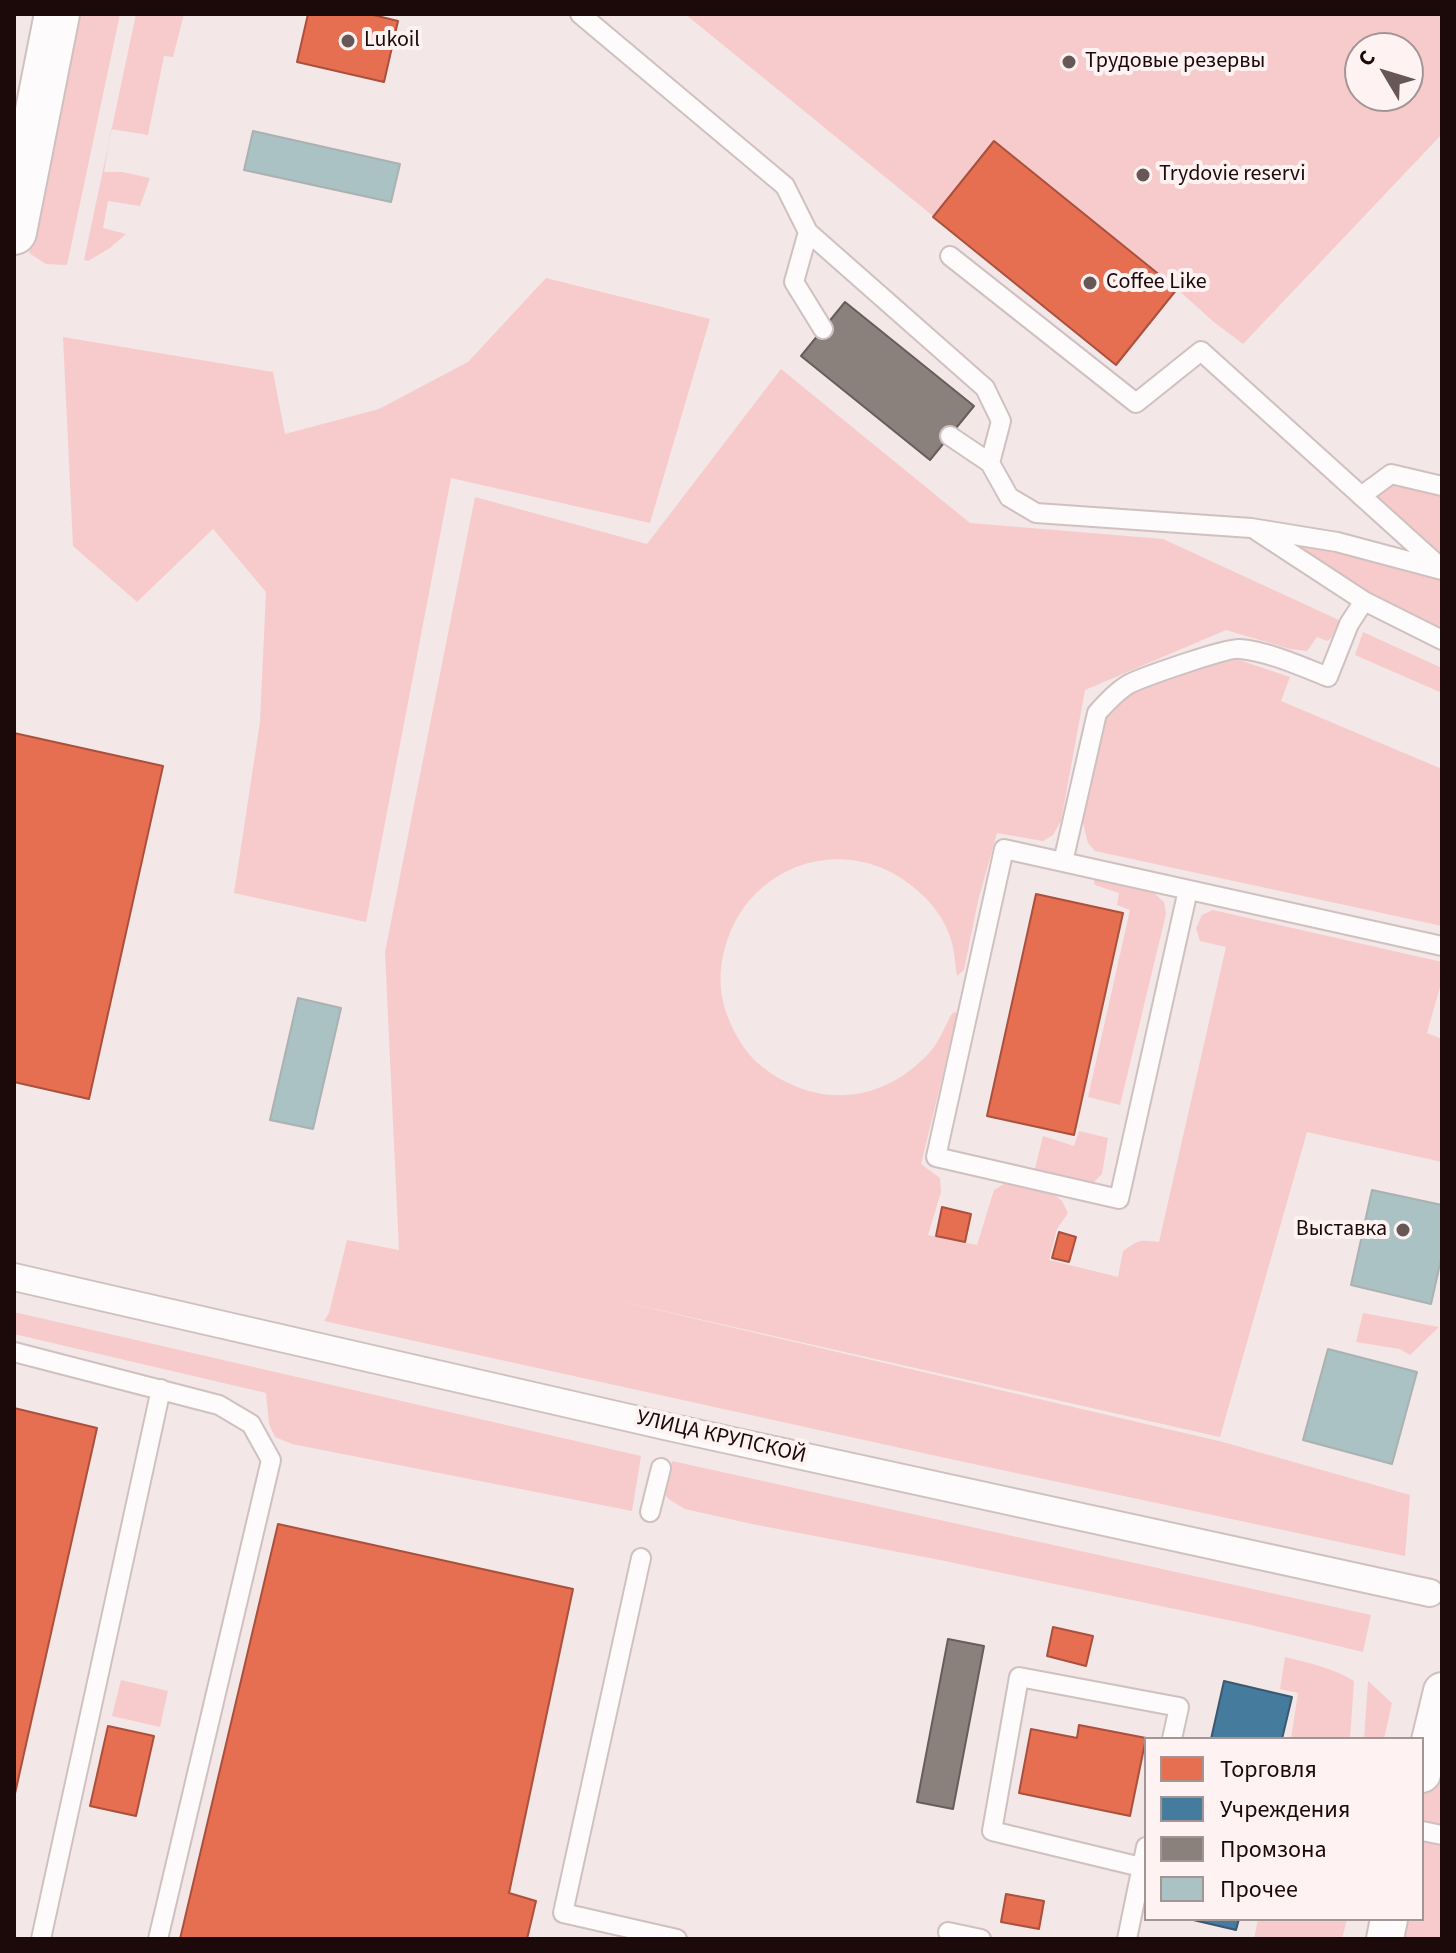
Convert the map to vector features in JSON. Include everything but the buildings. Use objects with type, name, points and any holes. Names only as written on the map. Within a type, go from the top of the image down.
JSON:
[{"type":"main road","points":[[17,203],[57,14]]},
{"type":"street","name":"УЛИЦА КРУПСКОЙ","points":[[14,1277],[669,1427],[1430,1593]]},
{"type":"street","points":[[1424,1766],[1442,1691]]},
{"type":"lane","points":[[580,14],[785,186],[808,232],[985,388],[1001,421],[990,463]]},
{"type":"lane","points":[[808,232],[794,282],[823,329]]},
{"type":"lane","points":[[950,256],[1136,403],[1201,351],[1442,570]]},
{"type":"lane","points":[[950,436],[990,463],[1009,497],[1036,513],[1251,528],[1337,542],[1442,570]]},
{"type":"lane","points":[[1361,496],[1391,474],[1442,486]]},
{"type":"lane","points":[[1251,528],[1364,601],[1442,640]]},
{"type":"lane","points":[[1063,862],[1097,713],[1112,696],[1129,684],[1238,648],[1328,677],[1349,624],[1364,601]]},
{"type":"lane","points":[[1188,890],[1119,1199],[936,1157],[1004,849],[1442,946]]},
{"type":"lane","points":[[14,1352],[219,1405],[251,1424],[271,1460],[158,1939]]},
{"type":"lane","points":[[41,1939],[161,1389]]},
{"type":"lane","points":[[650,1512],[661,1468]]},
{"type":"lane","points":[[641,1558],[563,1913],[677,1939]]},
{"type":"lane","points":[[1141,1867],[992,1831],[1019,1677],[1179,1707],[1172,1737]]},
{"type":"lane","points":[[1127,1939],[1144,1855]]},
{"type":"lane","points":[[948,1932],[981,1939]]},
{"type":"shaded area","points":[[79,14],[120,14],[67,265],[46,264],[29,253]]},
{"type":"shaded area","points":[[136,14],[184,14],[173,57],[164,56],[148,135],[112,129]]},
{"type":"shaded area","name":"Trydovie reservi","points":[[685,14],[1442,14],[1442,134],[1243,344],[1177,289],[1116,365]]},
{"type":"shaded area","points":[[109,143],[104,172],[150,178],[140,206],[108,201],[103,228],[126,234],[88,261],[84,260]]},
{"type":"shaded area","points":[[546,278],[710,319],[650,523],[451,478],[366,922],[234,893],[260,722],[266,592],[213,529],[137,602],[73,546],[63,337],[273,372],[285,434],[379,409],[468,362]]},
{"type":"shaded area","points":[[781,369],[970,523],[1163,539],[1341,621],[1331,638],[1327,641],[1317,637],[1307,651],[1226,630],[1085,690],[1061,821],[1053,835],[1043,841],[997,833],[978,901],[964,970],[957,976],[949,933],[942,919],[918,891],[892,873],[865,862],[836,859],[808,863],[782,874],[759,890],[740,913],[727,941],[720,976],[726,1012],[738,1039],[750,1055],[772,1074],[792,1085],[834,1095],[855,1094],[894,1081],[913,1068],[933,1048],[951,1015],[958,1013],[921,1164],[940,1178],[941,1192],[928,1235],[977,1245],[994,1190],[1004,1184],[1018,1183],[1050,1191],[1062,1201],[1068,1213],[1057,1229],[1049,1260],[1118,1277],[1123,1251],[1140,1241],[1159,1242],[1226,947],[1200,941],[1196,928],[1202,915],[1213,910],[1442,962],[1442,980],[1427,1033],[1442,1039],[1442,1162],[1307,1132],[1220,1437],[606,1298],[1223,1442],[1410,1495],[1405,1556],[324,1321],[329,1313],[347,1240],[399,1250],[385,952],[475,497],[647,544]]},
{"type":"shaded area","points":[[1384,478],[1442,490],[1442,640],[1251,528],[1441,569],[1365,500]]},
{"type":"shaded area","points":[[1363,632],[1442,668],[1442,693],[1355,655]]},
{"type":"shaded area","points":[[1227,656],[1290,677],[1281,701],[1442,769],[1442,926],[1095,851],[1088,843],[1083,823],[1103,722],[1117,701],[1135,691]]},
{"type":"shaded area","points":[[1093,879],[1154,893],[1164,902],[1166,914],[1120,1105],[1088,1097],[1130,910],[1117,905],[1119,893],[1095,885]]},
{"type":"shaded area","points":[[1079,1131],[1108,1138],[1102,1174],[1092,1184],[1034,1173],[1043,1136],[1074,1146]]},
{"type":"shaded area","points":[[14,1312],[641,1456],[632,1511],[292,1444],[275,1437],[269,1424],[266,1393],[14,1334]]},
{"type":"shaded area","points":[[1363,1313],[1439,1327],[1410,1355],[1400,1349],[1356,1342]]},
{"type":"shaded area","points":[[672,1461],[1371,1615],[1363,1652],[1247,1624],[685,1509],[665,1495]]},
{"type":"shaded area","points":[[1285,1657],[1329,1669],[1354,1681],[1350,1737],[1291,1737],[1298,1693],[1280,1689]]},
{"type":"shaded area","points":[[121,1680],[168,1691],[160,1727],[112,1716]]},
{"type":"shaded area","points":[[1368,1681],[1392,1703],[1384,1737],[1364,1737]]},
{"type":"shaded area","points":[[1442,1690],[1442,1939],[1385,1939],[1389,1921],[1424,1921],[1424,1766]]},
{"type":"shaded area","points":[[1258,1921],[1346,1921],[1342,1939],[1254,1939]]},
{"type":"place","name":"Lukoil","points":[[348,41]]},
{"type":"place","name":"Трудовые резервы","points":[[1069,62]]},
{"type":"place","name":"Trydovie reservi","points":[[1143,175]]},
{"type":"place","name":"Coffee Like","points":[[1090,283]]},
{"type":"place","name":"Выставка","points":[[1403,1230]]}]
